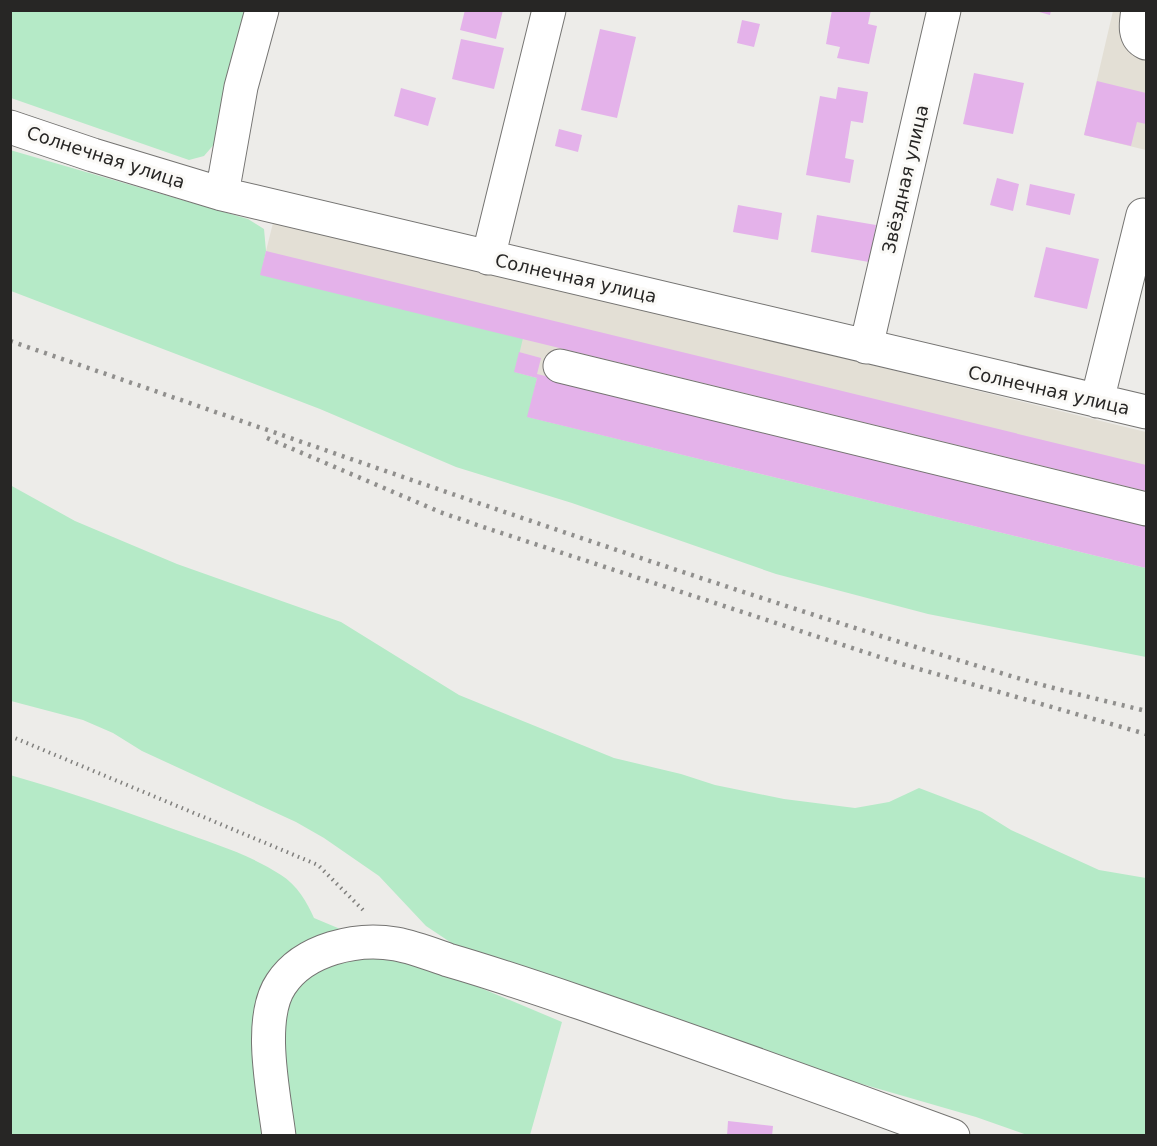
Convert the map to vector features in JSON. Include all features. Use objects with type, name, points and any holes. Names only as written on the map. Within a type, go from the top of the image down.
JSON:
[{"type":"street","points":[[222,194],[241,87],[262,10]]},
{"type":"street","points":[[488,258],[549,10]]},
{"type":"street","name":"Звёздная улица","points":[[866,347],[944,10]]},
{"type":"street","points":[[1138,10],[1136,33],[1142,42],[1146,43]]},
{"type":"street","name":"Солнечная улица","points":[[10,127],[222,194],[1146,412]]},
{"type":"street","points":[[1097,401],[1143,215],[1146,216]]},
{"type":"street","points":[[560,366],[1146,509]]},
{"type":"street","points":[[279,1136],[270,1065],[269,1026],[274,1001],[281,984],[297,967],[321,952],[343,946],[375,943],[396,944],[490,972],[764,1066],[953,1136]]},
{"type":"path","points":[[10,735],[318,865],[396,944]]},
{"type":"shaded area","points":[[1113,11],[1146,11],[1146,150],[1084,135]]},
{"type":"shaded area","points":[[274,219],[1146,432],[1146,568],[527,417],[536,378],[514,372],[260,275]]},
{"type":"green space","points":[[11,11],[247,11],[216,142],[204,156],[189,160],[11,98]]},
{"type":"green space","points":[[10,150],[248,219],[264,229],[266,251],[261,274],[523,338],[515,372],[537,378],[528,417],[1146,568],[1146,657],[928,614],[776,574],[572,503],[456,467],[320,409],[11,291]]},
{"type":"green space","points":[[10,485],[75,521],[177,564],[341,622],[459,695],[614,758],[681,774],[715,785],[784,799],[855,808],[889,802],[919,788],[982,812],[1011,830],[1099,870],[1146,878],[1146,1135],[1027,1135],[976,1117],[765,1056],[453,944],[426,926],[379,876],[324,838],[296,822],[142,751],[113,733],[83,720],[11,701]]},
{"type":"green space","points":[[10,775],[114,808],[243,855],[281,875],[292,884],[305,900],[314,918],[562,1022],[530,1135],[11,1135]]},
{"type":"building","points":[[465,10],[503,10],[496,39],[460,30]]},
{"type":"building","points":[[832,10],[871,10],[868,24],[877,26],[869,64],[837,58],[840,47],[826,44]]},
{"type":"building","points":[[1032,10],[1051,10],[1050,15]]},
{"type":"building","points":[[742,20],[760,24],[754,47],[737,43]]},
{"type":"building","points":[[600,29],[636,37],[617,118],[581,110]]},
{"type":"building","points":[[461,39],[504,48],[494,89],[452,79]]},
{"type":"building","points":[[974,73],[1024,83],[1013,134],[963,124]]},
{"type":"building","points":[[1097,81],[1146,93],[1146,124],[1137,122],[1131,146],[1084,135]]},
{"type":"building","points":[[838,87],[868,92],[863,123],[851,121],[845,158],[854,160],[850,183],[806,175],[820,96],[836,99]]},
{"type":"building","points":[[401,88],[436,98],[428,126],[394,116]]},
{"type":"building","points":[[559,129],[582,135],[578,152],[555,146]]},
{"type":"building","points":[[997,178],[1019,184],[1013,211],[990,205]]},
{"type":"building","points":[[1030,184],[1075,194],[1070,215],[1026,205]]},
{"type":"building","points":[[738,205],[782,213],[778,240],[733,232]]},
{"type":"building","points":[[817,215],[876,225],[869,262],[811,252]]},
{"type":"building","points":[[1046,247],[1099,259],[1087,309],[1034,297]]},
{"type":"building","points":[[266,251],[1146,465],[1146,491],[260,275]]},
{"type":"building","points":[[519,352],[541,358],[537,374],[1146,523],[1146,568],[527,417],[537,378],[514,372]]},
{"type":"building","points":[[728,1121],[773,1126],[772,1136],[727,1136]]},
{"type":"railway","points":[[10,341],[752,595],[1019,678],[1146,711]]},
{"type":"railway","points":[[267,438],[440,512],[477,525],[898,663],[1146,734]]}]
